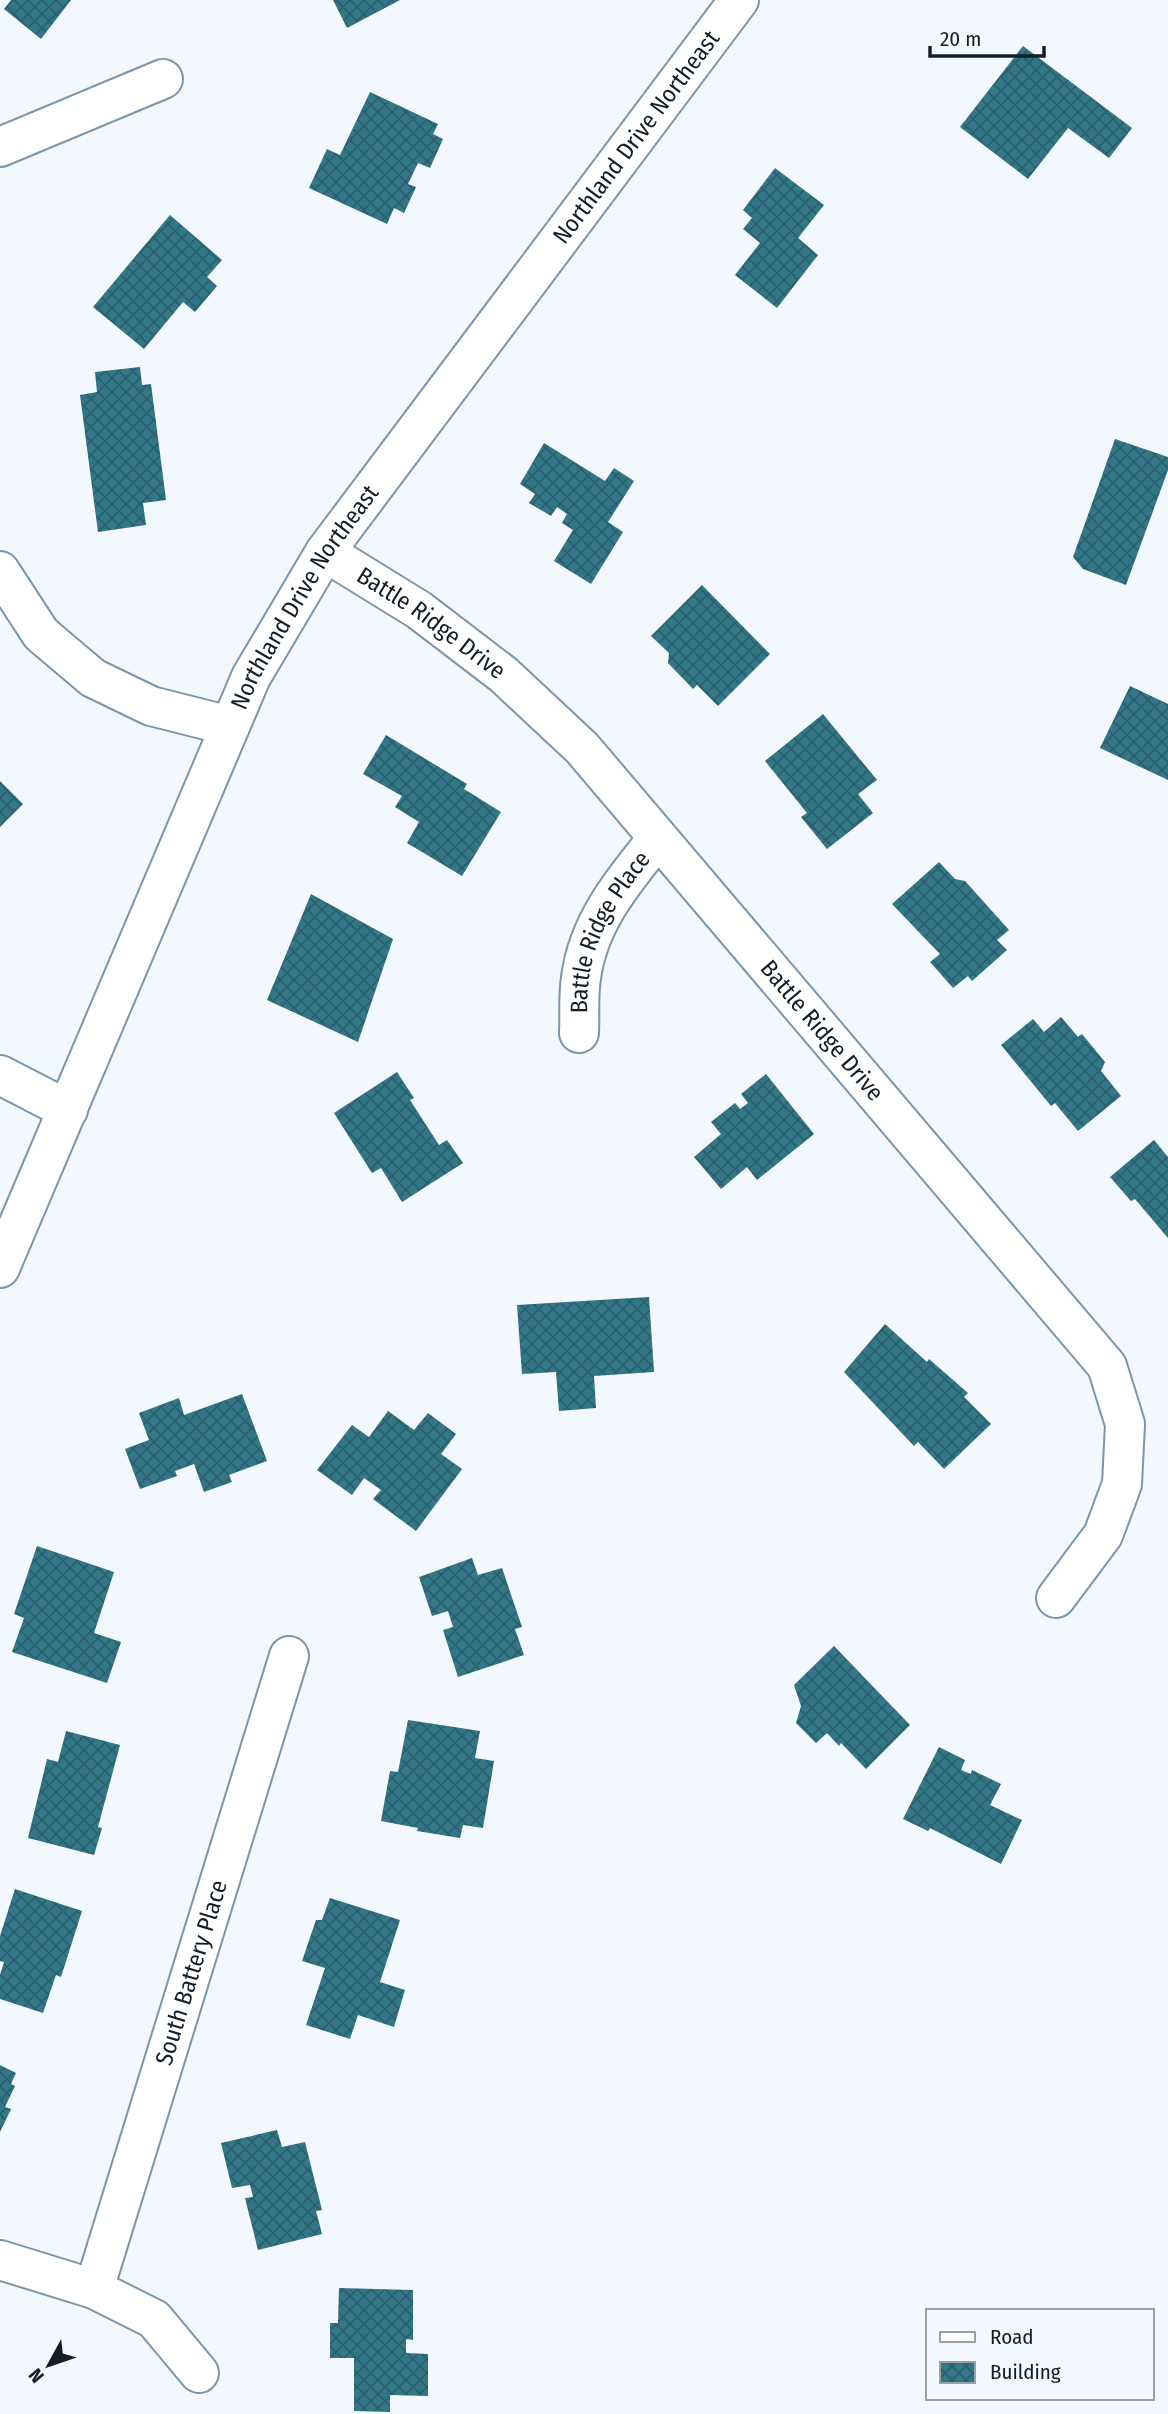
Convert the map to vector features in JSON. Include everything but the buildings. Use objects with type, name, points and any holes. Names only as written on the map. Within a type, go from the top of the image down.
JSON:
[{"type":"street","name":"Northland Drive Northeast","points":[[0,1268],[251,677],[325,552],[739,0]]},
{"type":"street","points":[[0,147],[163,79]]},
{"type":"street","name":"Battle Ridge Drive","points":[[325,552],[419,610],[504,675],[582,748],[1107,1366],[1125,1424],[1122,1485],[1103,1535],[1056,1598]]},
{"type":"street","points":[[0,571],[41,634],[93,678],[150,706],[230,726]]},
{"type":"street","name":"Battle Ridge Place","points":[[579,1033],[580,978],[594,929],[616,890],[658,838]]},
{"type":"street","points":[[0,1075],[68,1110]]},
{"type":"street","name":"South Battery Place","points":[[94,2289],[289,1656]]},
{"type":"street","points":[[0,2260],[94,2289],[154,2319],[199,2373]]}]
